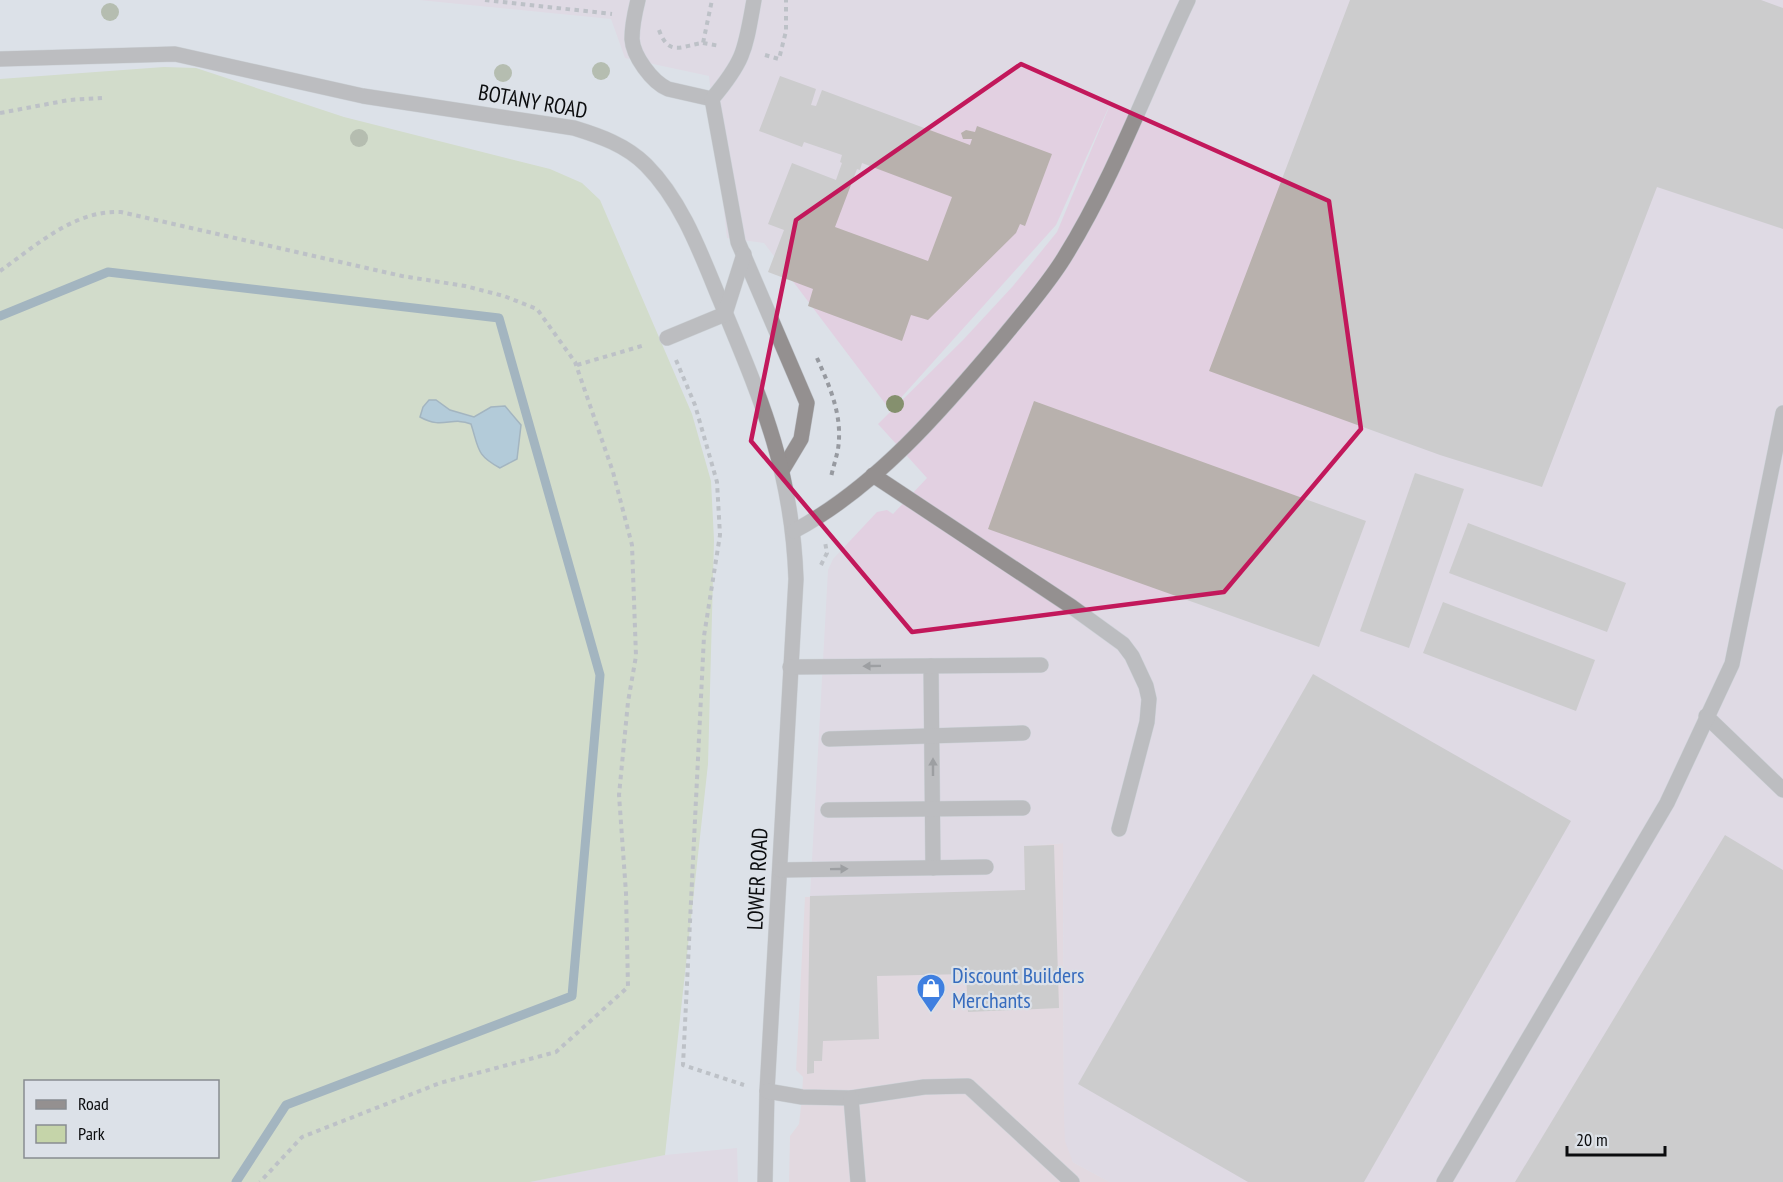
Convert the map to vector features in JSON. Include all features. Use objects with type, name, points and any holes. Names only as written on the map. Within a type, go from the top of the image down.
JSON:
[{"type":"street","points":[[638,0],[632,40],[635,50],[658,83],[668,89],[712,99]]},
{"type":"street","points":[[754,0],[745,51],[737,68],[712,99],[738,242],[807,403],[801,439],[783,469]]},
{"type":"street","points":[[794,531],[820,517],[873,475],[954,396],[1063,259],[1129,137],[1161,57],[1188,0]]},
{"type":"street","name":"BOTANY ROAD","points":[[0,59],[175,54],[363,96],[587,132],[635,155],[663,184],[685,223],[762,403],[783,469],[794,531],[796,579]]},
{"type":"street","points":[[667,338],[725,314],[744,254]]},
{"type":"street","points":[[1444,1182],[1666,803],[1732,664],[1783,413]]},
{"type":"street","points":[[873,475],[907,501],[1072,607],[1124,644],[1146,686],[1149,699],[1147,722],[1119,829]]},
{"type":"street","name":"LOWER ROAD","points":[[765,1182],[767,1091],[796,579]]},
{"type":"street","points":[[790,668],[1041,665]]},
{"type":"street","points":[[931,666],[933,868]]},
{"type":"street","points":[[1706,716],[1783,790]]},
{"type":"street","points":[[829,739],[1023,733]]},
{"type":"street","points":[[828,810],[1023,808]]},
{"type":"street","points":[[780,870],[986,867]]},
{"type":"street","points":[[767,1091],[802,1097],[851,1098],[924,1087],[968,1086],[1072,1182]]},
{"type":"street","points":[[851,1098],[858,1182]]},
{"type":"path","points":[[485,0],[635,16]]},
{"type":"path","points":[[658,20],[661,36],[672,47],[684,48],[703,43],[712,0]]},
{"type":"path","points":[[745,51],[779,59],[786,31],[786,0]]},
{"type":"path","points":[[0,113],[69,100],[102,98]]},
{"type":"path","points":[[0,271],[48,236],[81,218],[110,211],[135,213],[402,276],[482,289],[526,303],[541,313],[577,365],[613,472],[632,545],[636,656],[628,702],[619,795],[626,892],[628,987],[556,1052],[440,1083],[302,1137],[261,1182]]},
{"type":"path","points":[[577,365],[667,338],[695,405],[717,482],[720,535],[704,636],[683,1065],[716,1077]]},
{"type":"highlighted area","points":[[1021,64],[1329,201],[1361,429],[1224,592],[912,632],[751,441],[796,220]]},
{"type":"shaded area","points":[[419,0],[1783,0],[1783,1182],[1110,1182],[1073,1162],[1065,1141],[1064,1115],[1063,843],[1024,846],[1025,890],[810,896],[828,570],[833,559],[877,512],[887,510],[893,514],[927,478],[878,424],[963,340],[1013,286],[1057,232],[1115,93],[1056,225],[890,410],[764,243],[727,238],[709,76],[625,58],[611,19]]},
{"type":"shaded area","name":"Discount Builders Merchants","points":[[1063,843],[1064,1115],[1073,1162],[1110,1182],[789,1182],[790,1136],[799,1124],[802,1097],[803,1077],[796,1070],[805,897],[1024,890],[1024,846]]},
{"type":"shaded area","points":[[737,1148],[738,1182],[530,1182],[665,1155]]},
{"type":"green space","points":[[164,67],[196,68],[344,117],[550,169],[582,183],[600,200],[692,414],[711,481],[714,540],[708,764],[665,1155],[530,1182],[0,1182],[0,79]]},
{"type":"water","points":[[429,400],[436,400],[450,410],[474,417],[491,407],[505,406],[521,425],[517,459],[500,468],[482,455],[471,424],[458,421],[441,423],[420,417],[423,407]]},
{"type":"building","points":[[1350,0],[1761,0],[1783,8],[1783,229],[1657,187],[1542,487],[1440,455],[1209,371]]},
{"type":"building","points":[[780,76],[816,89],[811,105],[816,106],[822,90],[970,145],[972,139],[963,139],[961,133],[966,130],[975,132],[977,126],[1052,154],[1025,226],[1020,224],[1016,233],[928,320],[911,315],[902,341],[808,306],[813,289],[768,272],[784,230],[768,224],[792,163],[836,180],[842,163],[840,162],[842,155],[804,142],[802,147],[759,131]],"holes":[[[862,163],[952,197],[928,261],[835,227],[857,169],[860,170]]]},
{"type":"building","points":[[1034,401],[1366,521],[1319,647],[988,529]]},
{"type":"building","points":[[1415,473],[1464,489],[1409,648],[1360,631]]},
{"type":"building","points":[[1468,523],[1626,583],[1607,632],[1449,573]]},
{"type":"building","points":[[1443,602],[1595,660],[1576,711],[1423,653]]},
{"type":"building","points":[[1313,674],[1571,821],[1364,1182],[1248,1182],[1078,1084]]},
{"type":"building","points":[[1725,835],[1783,870],[1783,1182],[1515,1182]]},
{"type":"building","points":[[1054,845],[1059,1008],[968,1012],[966,974],[877,976],[879,1039],[823,1041],[822,1061],[814,1061],[814,1073],[807,1074],[810,896],[1025,890],[1024,846]]},
{"type":"waterway","points":[[0,316],[108,272],[499,318],[600,675],[572,996],[286,1105],[236,1182]]},
{"type":"place","name":"Discount Builders Merchants","points":[[931,1014]]}]
